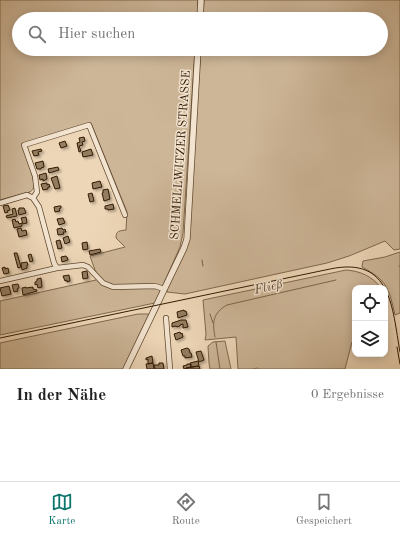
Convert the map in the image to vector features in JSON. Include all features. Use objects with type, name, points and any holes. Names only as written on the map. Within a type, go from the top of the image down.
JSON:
[{"type":"street","points":[[200,12],[201,0]]},
{"type":"street","name":"SCHMELLWITZER STRASSE","points":[[126,369],[187,239],[198,56]]},
{"type":"street","points":[[33,198],[37,192],[35,176],[24,145],[90,125],[125,215]]},
{"type":"street","points":[[0,202],[28,195],[33,198],[39,208],[57,268]]},
{"type":"street","points":[[0,281],[57,268],[83,265],[88,267],[104,283],[113,287],[155,286],[164,289]]},
{"type":"street","points":[[166,318],[170,369]]},
{"type":"shaded area","points":[[0,0],[198,0],[197,12],[12,12],[12,56],[195,56],[183,233],[180,247],[155,303],[0,335],[0,301],[96,280],[99,277],[90,256],[125,247],[116,238],[116,235],[120,231],[126,230],[127,212],[91,123],[23,144],[33,178],[34,188],[30,192],[0,200]]},
{"type":"shaded area","points":[[204,0],[400,0],[400,249],[394,250],[385,241],[349,256],[327,263],[185,294],[167,292],[167,288],[186,250],[200,56],[388,56],[388,12],[203,12]]},
{"type":"shaded area","points":[[400,252],[400,313],[395,315],[388,285],[385,285],[377,276],[362,267],[363,261],[385,257]]},
{"type":"shaded area","points":[[346,270],[365,275],[374,280],[378,285],[352,285],[352,342],[345,369],[238,369],[236,337],[205,340],[206,334],[203,300]]},
{"type":"shaded area","points":[[138,314],[149,314],[123,369],[0,369],[0,343]]},
{"type":"shaded area","points":[[225,341],[231,369],[210,369],[208,346],[213,342]]},
{"type":"building","points":[[84,137],[85,141],[82,142],[83,145],[79,146],[81,151],[79,152],[77,143],[80,142],[79,138]]},
{"type":"building","points":[[65,141],[67,146],[61,148],[59,143]]},
{"type":"building","points":[[41,149],[42,151],[38,152],[39,155],[34,156],[32,151]]},
{"type":"building","points":[[91,149],[93,155],[83,157],[82,152]]},
{"type":"building","points":[[43,161],[44,167],[37,169],[35,163]]},
{"type":"building","points":[[58,167],[59,170],[49,173],[48,169]]},
{"type":"building","points":[[46,173],[47,179],[43,181],[43,179],[40,180],[39,175]]},
{"type":"building","points":[[57,176],[60,188],[55,189],[51,178]]},
{"type":"building","points":[[100,181],[102,187],[93,189],[92,183]]},
{"type":"building","points":[[47,183],[50,187],[43,190],[41,184]]},
{"type":"building","points":[[108,189],[110,199],[104,201],[102,193],[103,190]]},
{"type":"building","points":[[92,193],[94,201],[90,202],[88,194]]},
{"type":"building","points":[[113,204],[114,209],[105,209],[105,206]]},
{"type":"building","points":[[8,205],[10,210],[5,213],[3,206]]},
{"type":"building","points":[[61,206],[59,209],[60,211],[55,212],[54,207]]},
{"type":"building","points":[[15,208],[17,216],[7,218],[6,216],[13,214],[12,209]]},
{"type":"building","points":[[19,208],[24,208],[26,213],[19,215]]},
{"type":"building","points":[[26,217],[27,223],[23,224],[21,218]]},
{"type":"building","points":[[63,218],[65,223],[59,225],[57,219]]},
{"type":"building","points":[[15,219],[19,224],[22,223],[22,226],[14,228],[12,220]]},
{"type":"building","points":[[21,228],[22,231],[26,230],[27,235],[19,237],[17,229]]},
{"type":"building","points":[[62,228],[63,230],[65,229],[66,232],[58,235],[57,229]]},
{"type":"building","points":[[68,236],[70,242],[65,244],[63,238]]},
{"type":"building","points":[[60,240],[62,248],[58,249],[56,241]]},
{"type":"building","points":[[87,242],[88,249],[83,250],[82,243]]},
{"type":"building","points":[[100,249],[101,252],[90,255],[89,251]]},
{"type":"building","points":[[14,253],[17,253],[21,267],[18,268]]},
{"type":"building","points":[[31,254],[33,261],[30,262],[28,255]]},
{"type":"building","points":[[66,256],[68,260],[62,262],[61,257]]},
{"type":"building","points":[[27,262],[27,268],[22,270],[21,263]]},
{"type":"building","points":[[5,267],[5,269],[8,268],[9,273],[4,274],[2,268]]},
{"type":"building","points":[[87,271],[88,278],[83,279],[82,272]]},
{"type":"building","points":[[69,275],[70,281],[67,282],[63,276]]},
{"type":"building","points":[[41,278],[42,287],[38,288],[37,284],[35,285],[35,282],[37,279]]},
{"type":"building","points":[[18,284],[18,291],[14,292],[12,285]]},
{"type":"building","points":[[9,286],[11,294],[2,296],[0,288]]},
{"type":"building","points":[[33,287],[33,289],[37,291],[23,295],[22,288]]},
{"type":"building","points":[[184,310],[186,311],[187,315],[178,318],[177,312]]},
{"type":"building","points":[[186,320],[188,327],[183,328],[183,324],[177,327],[172,327],[172,323]]},
{"type":"building","points":[[180,332],[181,334],[182,333],[183,337],[176,340],[174,334]]},
{"type":"building","points":[[187,348],[189,349],[192,357],[185,358],[185,356],[183,356],[181,350]]},
{"type":"building","points":[[201,351],[204,360],[199,362],[196,352]]},
{"type":"building","points":[[152,356],[153,363],[148,364],[148,359],[146,360],[146,358]]},
{"type":"building","points":[[198,361],[199,366],[191,367],[190,363]]},
{"type":"building","points":[[153,363],[154,369],[147,369],[146,364]]},
{"type":"building","points":[[159,363],[163,363],[164,369],[155,369],[154,365],[159,365]]},
{"type":"building","points":[[191,364],[191,367],[184,369],[183,366]]},
{"type":"building","points":[[199,366],[200,369],[186,369],[186,368]]},
{"type":"waterway","name":"Fließ","points":[[202,260],[203,266]]},
{"type":"waterway","name":"Fließ","points":[[215,337],[214,322],[216,315],[227,305],[336,280]]},
{"type":"waterway","name":"Fließ","points":[[210,314],[213,323]]},
{"type":"waterway","name":"Fließ","points":[[216,342],[220,369]]},
{"type":"tram line","points":[[0,338],[330,269],[350,267],[366,270],[377,278],[385,289],[391,303],[400,352]]},
{"type":"tram line","points":[[397,347],[400,364]]}]
